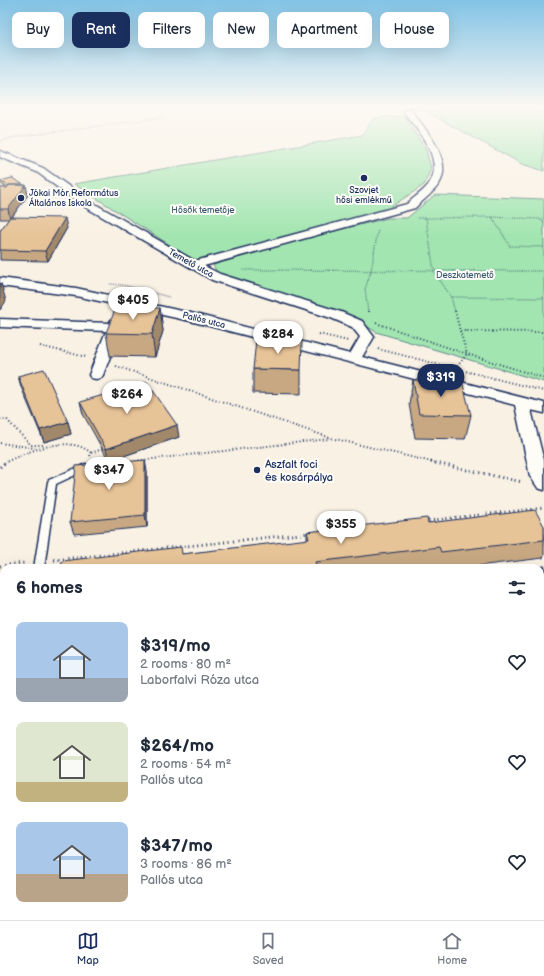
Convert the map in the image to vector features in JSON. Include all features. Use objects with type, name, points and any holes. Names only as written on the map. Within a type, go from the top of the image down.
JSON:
[{"type":"street","points":[[193,265],[411,206],[435,183],[439,166],[434,150]]},
{"type":"street","name":"Temető utca","points":[[0,154],[40,170],[84,202],[216,277],[336,315],[357,324],[368,337],[354,359]]},
{"type":"street","name":"Pallós utca","points":[[0,282],[76,292],[191,317],[522,404],[544,408]]},
{"type":"street","points":[[96,375],[124,302]]},
{"type":"street","points":[[0,324],[115,327]]},
{"type":"street","points":[[522,404],[539,476],[536,484]]},
{"type":"lane","points":[[39,564],[52,482],[86,466]]},
{"type":"path","points":[[491,217],[510,246],[544,247]]},
{"type":"path","points":[[410,219],[491,217],[540,219],[544,223]]},
{"type":"path","points":[[426,218],[434,271],[451,297],[467,354]]},
{"type":"path","points":[[379,222],[371,270],[365,289],[369,320],[467,354],[544,378]]},
{"type":"path","points":[[239,270],[544,272]]},
{"type":"path","points":[[451,297],[544,298]]},
{"type":"path","points":[[460,331],[544,332]]},
{"type":"path","points":[[40,346],[102,361],[331,438],[381,451],[536,484]]},
{"type":"path","points":[[456,368],[467,354]]},
{"type":"path","points":[[0,418],[7,420],[31,445],[54,444],[85,448],[91,453]]},
{"type":"path","points":[[133,461],[331,438]]},
{"type":"path","points":[[0,443],[36,448]]},
{"type":"path","points":[[0,467],[4,463],[36,448],[54,444]]},
{"type":"path","points":[[86,466],[91,453],[102,449]]},
{"type":"path","points":[[418,521],[544,508]]},
{"type":"path","points":[[47,564],[316,532]]},
{"type":"green space","name":"Hősök temetője","points":[[274,150],[426,150],[431,168],[424,185],[386,210],[195,261],[74,184]]},
{"type":"green space","points":[[496,150],[544,150],[544,171],[522,164]]},
{"type":"green space","name":"Deszkatemető","points":[[435,195],[544,199],[544,382],[376,332],[359,321],[218,274],[213,265],[294,241],[388,218],[407,218]]},
{"type":"building","points":[[12,178],[24,185],[9,186],[0,181]]},
{"type":"building","points":[[9,185],[26,185],[8,209],[0,209],[0,188],[7,188]]},
{"type":"building","points":[[10,217],[65,218],[45,251],[0,250],[0,231]]},
{"type":"building","points":[[116,307],[160,308],[152,334],[106,333]]},
{"type":"building","points":[[256,340],[302,341],[301,370],[253,369]]},
{"type":"building","points":[[44,369],[68,422],[40,430],[18,376]]},
{"type":"building","points":[[413,380],[462,381],[471,415],[419,414]]},
{"type":"building","points":[[147,382],[177,425],[106,449],[80,402]]},
{"type":"building","points":[[145,460],[145,515],[70,522],[76,466]]},
{"type":"building","points":[[535,510],[544,526],[544,540],[441,552],[439,547],[315,562],[316,564],[62,564],[62,561],[181,547],[182,554],[309,539],[307,532],[427,518],[428,523]]},
{"type":"place","name":"Szovjet hősi emlékmű","points":[[364,178]]},
{"type":"place","name":"Jókai Mór Református Általános Iskola","points":[[21,198]]},
{"type":"place","name":"Aszfalt foci és kosárpálya","points":[[257,470]]}]
